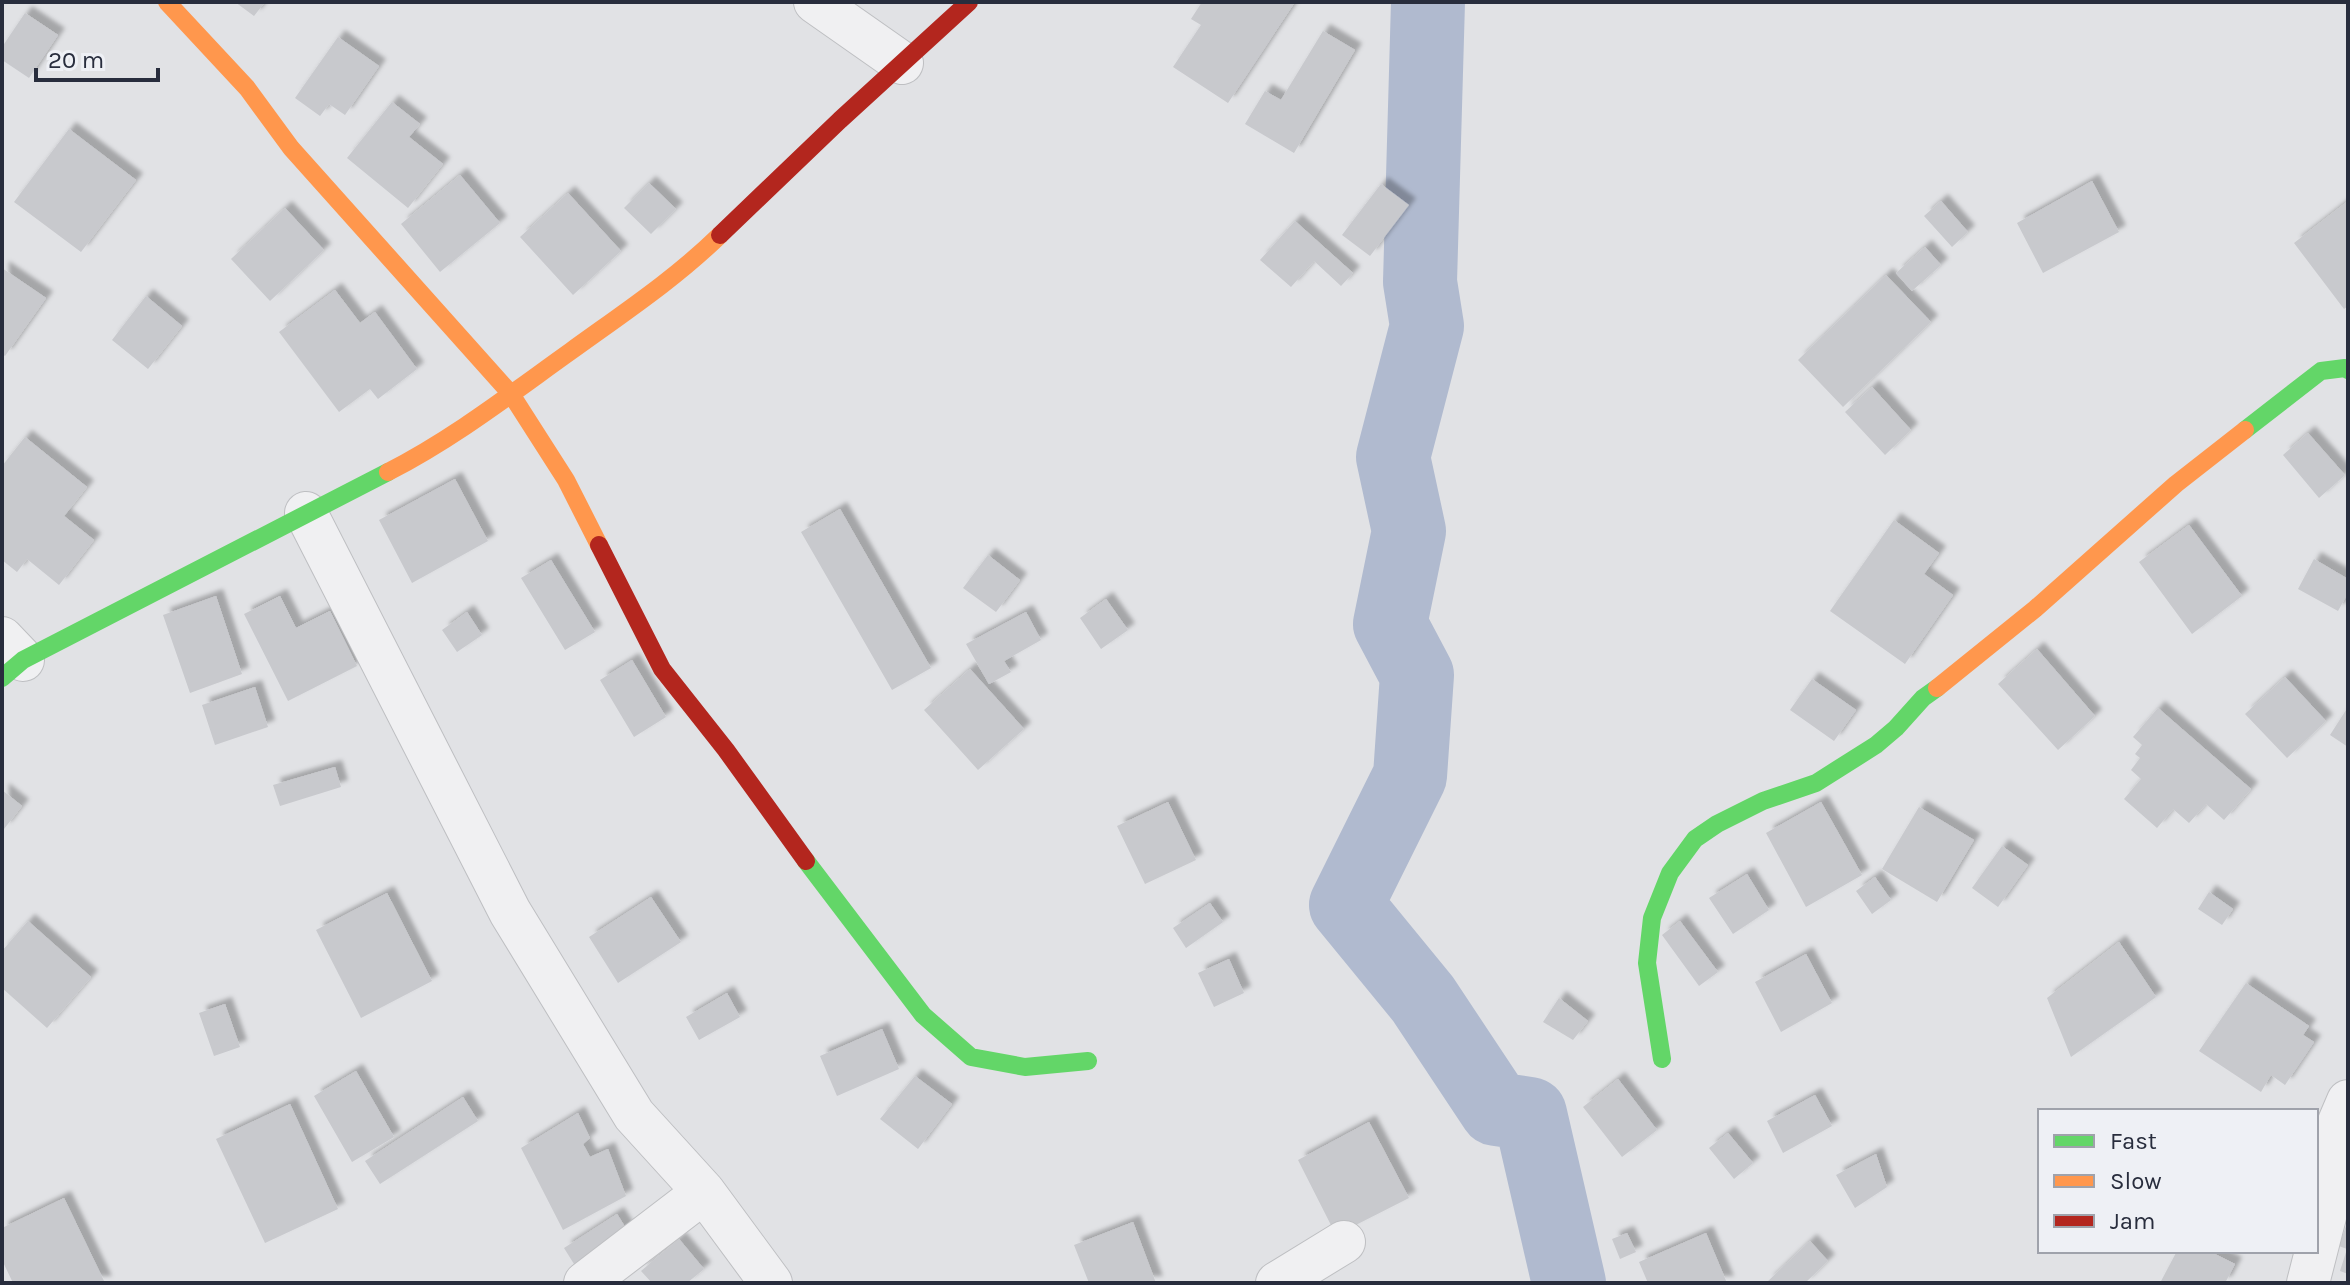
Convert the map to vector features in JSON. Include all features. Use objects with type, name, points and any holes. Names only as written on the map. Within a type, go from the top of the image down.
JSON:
[{"type":"street","points":[[167,2],[247,88],[291,148],[511,394],[566,480],[662,669],[923,1015],[971,1057],[1025,1067],[1088,1061]]},
{"type":"street","points":[[815,2],[902,63]]},
{"type":"street","points":[[9,659],[416,458],[511,394],[690,264],[969,2]]},
{"type":"street","points":[[1662,1059],[1647,963],[1652,918],[1670,873],[1695,839],[1763,801],[1816,783],[1876,745],[1923,698],[2035,609],[2176,484],[2321,371],[2348,370]]},
{"type":"street","points":[[306,513],[510,912],[634,1115],[704,1192],[771,1283]]},
{"type":"street","points":[[2318,1244],[2331,1193],[2339,1122],[2348,1101]]},
{"type":"street","points":[[585,1283],[704,1192]]},
{"type":"street","points":[[1277,1283],[1344,1242]]},
{"type":"street","points":[[2308,1283],[2316,1253]]},
{"type":"building","points":[[235,2],[265,2],[254,16]]},
{"type":"building","points":[[1202,2],[1295,2],[1228,103],[1173,67],[1201,25],[1191,19]]},
{"type":"building","points":[[25,13],[58,35],[29,78],[2,60],[2,47]]},
{"type":"building","points":[[1323,31],[1355,50],[1294,153],[1245,124],[1265,91],[1281,100]]},
{"type":"building","points":[[338,37],[379,66],[345,115],[329,104],[320,116],[295,98]]},
{"type":"building","points":[[392,102],[420,124],[409,137],[443,164],[408,208],[347,158]]},
{"type":"building","points":[[69,129],[136,180],[81,252],[14,202]]},
{"type":"building","points":[[460,175],[500,223],[440,272],[401,224]]},
{"type":"building","points":[[2092,181],[2119,232],[2043,273],[2017,223]]},
{"type":"building","points":[[649,183],[676,209],[651,234],[624,208]]},
{"type":"building","points":[[1381,184],[1409,205],[1370,256],[1342,235]]},
{"type":"building","points":[[568,193],[621,251],[573,295],[520,237]]},
{"type":"building","points":[[1941,201],[1968,232],[1952,247],[1924,216]]},
{"type":"building","points":[[2348,201],[2348,306],[2344,309],[2294,243]]},
{"type":"building","points":[[285,208],[324,250],[270,301],[231,259]]},
{"type":"building","points":[[1295,221],[1353,273],[1341,286],[1314,261],[1291,287],[1260,260]]},
{"type":"building","points":[[1925,247],[1941,265],[1912,291],[1896,273]]},
{"type":"building","points":[[2,268],[46,298],[5,356],[2,354]]},
{"type":"building","points":[[1886,275],[1931,322],[1843,407],[1798,360]]},
{"type":"building","points":[[335,290],[360,323],[375,312],[417,369],[378,399],[370,389],[339,412],[279,332]]},
{"type":"building","points":[[146,296],[182,326],[148,369],[112,340]]},
{"type":"building","points":[[1872,387],[1911,430],[1885,455],[1845,412]]},
{"type":"building","points":[[2308,433],[2345,475],[2319,498],[2283,455]]},
{"type":"building","points":[[25,437],[87,487],[64,516],[94,540],[59,585],[27,559],[17,572],[2,560],[2,466]]},
{"type":"building","points":[[455,479],[488,541],[412,583],[379,520]]},
{"type":"building","points":[[840,509],[931,668],[892,690],[801,532]]},
{"type":"building","points":[[1894,520],[1939,553],[1924,574],[1953,595],[1905,664],[1830,611]]},
{"type":"building","points":[[2189,525],[2242,596],[2192,634],[2139,562]]},
{"type":"building","points":[[988,555],[1020,580],[996,612],[963,588]]},
{"type":"building","points":[[2314,559],[2348,579],[2348,593],[2338,611],[2298,589]]},
{"type":"building","points":[[551,560],[595,632],[565,650],[521,578]]},
{"type":"building","points":[[216,596],[242,674],[190,693],[163,615]]},
{"type":"building","points":[[280,596],[296,628],[330,611],[357,666],[288,701],[244,614]]},
{"type":"building","points":[[1106,599],[1128,630],[1101,649],[1080,618]]},
{"type":"building","points":[[467,612],[482,635],[457,652],[442,630]]},
{"type":"building","points":[[1026,612],[1041,640],[1004,661],[1011,672],[989,684],[966,644]]},
{"type":"building","points":[[2037,649],[2095,716],[2058,750],[1998,684]]},
{"type":"building","points":[[632,660],[666,717],[634,737],[600,680]]},
{"type":"building","points":[[970,669],[1024,729],[978,770],[924,710]]},
{"type":"building","points":[[2285,677],[2326,721],[2287,758],[2245,714]]},
{"type":"building","points":[[1812,679],[1856,710],[1834,741],[1790,710]]},
{"type":"building","points":[[255,687],[268,727],[215,745],[202,705]]},
{"type":"building","points":[[2348,707],[2348,747],[2330,735]]},
{"type":"building","points":[[2158,708],[2251,789],[2224,820],[2206,804],[2189,823],[2173,809],[2157,828],[2124,799],[2141,779],[2131,770],[2140,758],[2135,754],[2142,745],[2133,737]]},
{"type":"building","points":[[335,767],[341,787],[280,806],[273,785]]},
{"type":"building","points":[[2,790],[22,806],[4,829],[2,828]]},
{"type":"building","points":[[1168,802],[1196,860],[1145,884],[1117,826]]},
{"type":"building","points":[[1821,802],[1862,875],[1806,907],[1766,833]]},
{"type":"building","points":[[1919,807],[1974,840],[1937,902],[1882,869]]},
{"type":"building","points":[[2002,846],[2028,865],[1998,907],[1972,888]]},
{"type":"building","points":[[1747,874],[1769,910],[1733,934],[1709,898]]},
{"type":"building","points":[[1875,877],[1891,900],[1872,914],[1856,891]]},
{"type":"building","points":[[2209,892],[2233,909],[2222,925],[2198,909]]},
{"type":"building","points":[[387,893],[432,981],[361,1018],[316,930]]},
{"type":"building","points":[[651,897],[681,942],[618,983],[589,937]]},
{"type":"building","points":[[1210,903],[1223,922],[1186,948],[1173,928]]},
{"type":"building","points":[[28,921],[91,977],[47,1028],[2,988],[2,951]]},
{"type":"building","points":[[1680,921],[1718,972],[1699,986],[1662,935]]},
{"type":"building","points":[[2119,942],[2156,997],[2071,1057],[2047,998]]},
{"type":"building","points":[[1806,954],[1832,1003],[1781,1032],[1755,982]]},
{"type":"building","points":[[1229,959],[1244,993],[1214,1007],[1198,973]]},
{"type":"building","points":[[2246,983],[2309,1026],[2303,1035],[2314,1042],[2285,1085],[2271,1075],[2261,1092],[2199,1051]]},
{"type":"building","points":[[727,993],[740,1017],[699,1040],[686,1017]]},
{"type":"building","points":[[1559,998],[1588,1021],[1573,1040],[1543,1022]]},
{"type":"building","points":[[225,1004],[240,1047],[214,1056],[199,1013]]},
{"type":"building","points":[[882,1029],[899,1069],[837,1096],[820,1056]]},
{"type":"building","points":[[356,1071],[394,1137],[352,1162],[314,1096]]},
{"type":"building","points":[[915,1076],[952,1104],[918,1149],[880,1119]]},
{"type":"building","points":[[1618,1079],[1657,1130],[1622,1157],[1583,1107]]},
{"type":"building","points":[[1815,1095],[1832,1126],[1783,1153],[1767,1121]]},
{"type":"building","points":[[463,1097],[478,1121],[380,1184],[365,1161]]},
{"type":"building","points":[[290,1104],[338,1209],[265,1243],[216,1139]]},
{"type":"building","points":[[578,1113],[590,1138],[583,1144],[590,1157],[608,1149],[626,1196],[563,1230],[521,1148]]},
{"type":"building","points":[[1369,1122],[1409,1198],[1336,1235],[1298,1160]]},
{"type":"building","points":[[1728,1133],[1753,1163],[1734,1179],[1709,1148]]},
{"type":"building","points":[[1876,1154],[1887,1187],[1855,1208],[1836,1175]]},
{"type":"building","points":[[64,1198],[105,1283],[13,1283],[2,1260],[2,1228]]},
{"type":"building","points":[[617,1214],[632,1238],[579,1272],[564,1248]]},
{"type":"building","points":[[2348,1220],[2348,1274],[2340,1271],[2347,1249],[2339,1246]]},
{"type":"building","points":[[1133,1222],[1156,1283],[1089,1283],[1074,1245]]},
{"type":"building","points":[[1627,1233],[1636,1252],[1620,1259],[1612,1239]]},
{"type":"building","points":[[1706,1233],[1727,1283],[1648,1283],[1639,1262]]},
{"type":"building","points":[[679,1239],[704,1269],[687,1283],[652,1283],[641,1271]]},
{"type":"building","points":[[1810,1241],[1828,1261],[1805,1283],[1766,1283]]},
{"type":"building","points":[[2176,1253],[2213,1253],[2235,1264],[2225,1283],[2160,1283]]},
{"type":"waterway","points":[[1428,2],[1420,282],[1427,326],[1393,457],[1409,531],[1390,624],[1417,675],[1410,776],[1346,905],[1423,999],[1496,1109],[1530,1114],[1569,1283]]},
{"type":"traffic: fast","points":[[2245,430],[2321,371],[2348,370]]},
{"type":"traffic: fast","points":[[2,678],[23,660],[388,472]]},
{"type":"traffic: fast","points":[[1662,1059],[1647,963],[1652,918],[1670,873],[1695,839],[1763,801],[1816,783],[1876,745],[1937,688]]},
{"type":"traffic: fast","points":[[806,861],[923,1015],[971,1057],[1025,1067],[1088,1061]]},
{"type":"traffic: slow","points":[[167,2],[247,88],[291,148],[511,394],[566,480],[599,545]]},
{"type":"traffic: slow","points":[[388,472],[436,445],[504,399],[648,296],[720,235]]},
{"type":"traffic: slow","points":[[1937,688],[2035,609],[2176,484],[2245,430]]},
{"type":"traffic: jam","points":[[720,235],[969,2]]},
{"type":"traffic: jam","points":[[599,545],[662,669],[726,750],[806,861]]}]
